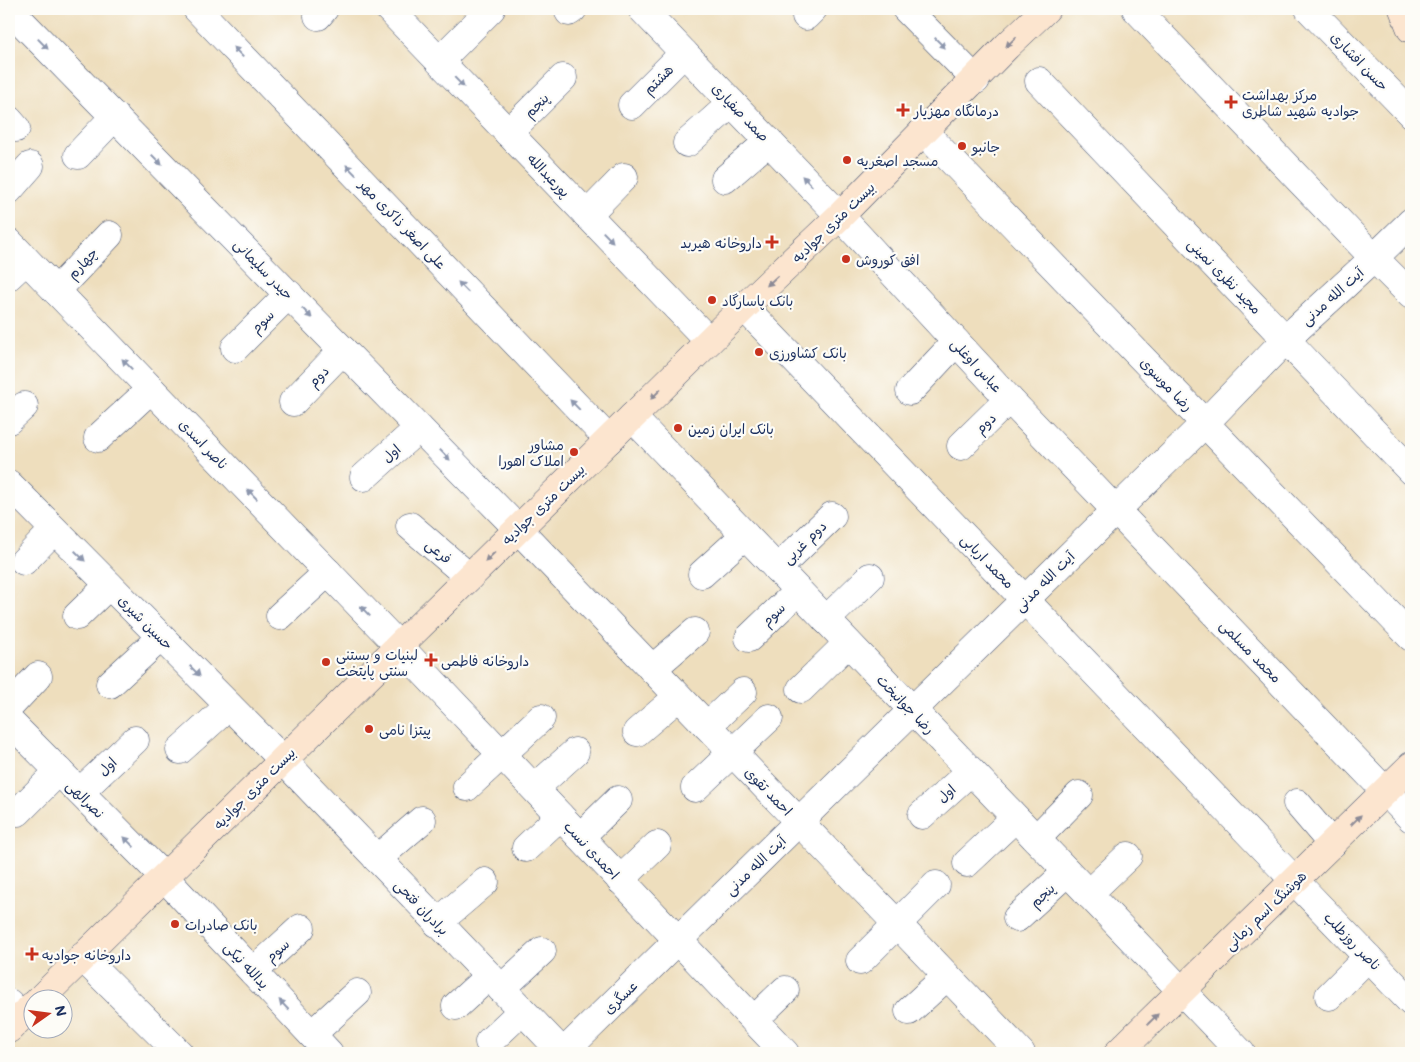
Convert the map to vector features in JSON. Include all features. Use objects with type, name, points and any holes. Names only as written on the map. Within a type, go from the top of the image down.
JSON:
[{"type":"main road","name":"بیست متری جوادیه","points":[[46,990],[82,958],[282,759],[709,341],[840,216],[976,80],[1007,46],[1046,9]]},
{"type":"main road","points":[[1403,9],[1411,29]]},
{"type":"main road","name":"هوشنگ اسم زمانی","points":[[1118,1053],[1411,766]]},
{"type":"street","name":"حیدر سلیمانی","points":[[9,9],[518,529]]},
{"type":"street","name":"علی اصغر ذاکری مهر","points":[[197,9],[609,440]]},
{"type":"street","name":"پورعبدالله","points":[[388,9],[709,341]]},
{"type":"street","points":[[439,61],[492,9]]},
{"type":"street","name":"صمد صفیاری","points":[[642,9],[840,216]]},
{"type":"street","points":[[906,9],[976,80]]},
{"type":"street","points":[[1136,9],[1374,258],[1411,294]]},
{"type":"street","name":"حسن افشاری","points":[[1309,9],[1411,114]]},
{"type":"street","name":"هشتم","points":[[632,105],[684,53]]},
{"type":"street","name":"پنجم","points":[[508,133],[563,78]]},
{"type":"street","name":"مجید نظری نمینی","points":[[1039,81],[1411,472]]},
{"type":"street","points":[[687,143],[732,103]]},
{"type":"street","points":[[78,155],[114,116]]},
{"type":"street","name":"رضا موسوی","points":[[923,131],[1411,637]]},
{"type":"street","points":[[725,179],[769,142]]},
{"type":"street","points":[[9,190],[30,166]]},
{"type":"street","points":[[587,215],[624,177]]},
{"type":"street","name":"عباس اوغلی","points":[[840,216],[1009,399],[1116,511]]},
{"type":"street","name":"آیت‌ الله مدنی","points":[[678,941],[1205,423],[1286,339],[1411,222]]},
{"type":"street","name":"چهارم","points":[[56,291],[109,235]]},
{"type":"street","name":"ناصر اسدی","points":[[15,259],[56,291],[399,646]]},
{"type":"street","name":"سوم","points":[[235,348],[289,294]]},
{"type":"street","name":"محمد اربابی","points":[[744,307],[1295,880]]},
{"type":"street","points":[[910,391],[956,342]]},
{"type":"street","name":"دوم","points":[[293,402],[343,350]]},
{"type":"street","points":[[98,438],[151,389]]},
{"type":"street","name":"دوم","points":[[961,446],[1009,399]]},
{"type":"street","name":"رضا جوانبخت","points":[[632,417],[1241,1053]]},
{"type":"street","name":"اول","points":[[364,477],[419,428]]},
{"type":"street","name":"حسین شیری","points":[[9,484],[282,759]]},
{"type":"street","name":"محمد مسلمی","points":[[1116,511],[1411,818]]},
{"type":"street","name":"دوم غربی","points":[[777,568],[832,516]]},
{"type":"street","name":"فرعی","points":[[410,526],[469,577]]},
{"type":"street","name":"احمد تقوی","points":[[518,529],[1021,1053]]},
{"type":"street","points":[[24,561],[54,530]]},
{"type":"street","points":[[702,574],[744,535]]},
{"type":"street","points":[[280,616],[328,572]]},
{"type":"street","points":[[826,620],[870,577]]},
{"type":"street","points":[[78,616],[109,585]]},
{"type":"street","name":"سوم","points":[[749,638],[798,591]]},
{"type":"street","points":[[652,669],[695,632]]},
{"type":"street","points":[[110,684],[161,637]]},
{"type":"street","points":[[801,689],[848,643]]},
{"type":"street","name":"احمدی نسب","points":[[399,646],[754,1020],[780,1052]]},
{"type":"street","points":[[9,719],[38,676]]},
{"type":"street","points":[[707,726],[742,692]]},
{"type":"street","points":[[637,732],[678,697]]},
{"type":"street","points":[[180,750],[229,706]]},
{"type":"street","points":[[467,788],[542,718]]},
{"type":"street","points":[[695,788],[769,718]]},
{"type":"street","name":"نصرالهی","points":[[9,719],[164,877]]},
{"type":"street","name":"اول","points":[[80,792],[135,740]]},
{"type":"street","points":[[535,788],[575,752]]},
{"type":"street","name":"برادران فتحی","points":[[282,759],[563,1053]]},
{"type":"street","points":[[18,812],[59,771]]},
{"type":"street","name":"اول","points":[[922,815],[970,771]]},
{"type":"street","points":[[1036,839],[1079,795]]},
{"type":"street","points":[[580,837],[618,800]]},
{"type":"street","points":[[1297,803],[1332,844]]},
{"type":"street","points":[[526,848],[560,816]]},
{"type":"street","points":[[967,863],[1015,818]]},
{"type":"street","points":[[377,859],[422,820]]},
{"type":"street","points":[[620,880],[657,845]]},
{"type":"street","points":[[1088,894],[1128,856]]},
{"type":"street","name":"پنجم","points":[[1017,918],[1067,872]]},
{"type":"street","name":"یدالله نیکی","points":[[164,877],[320,1044]]},
{"type":"street","name":"ناصر روزطلب","points":[[1295,880],[1411,1002]]},
{"type":"street","points":[[438,923],[485,882]]},
{"type":"street","points":[[860,961],[936,885]]},
{"type":"street","name":"سوم","points":[[253,972],[302,928]]},
{"type":"street","name":"عسگری","points":[[563,1053],[678,941]]},
{"type":"street","points":[[456,1006],[542,951]]},
{"type":"street","points":[[1328,996],[1368,957]]},
{"type":"street","points":[[82,958],[179,1053]]},
{"type":"street","points":[[909,1011],[947,976]]},
{"type":"street","points":[[754,1020],[785,990]]},
{"type":"street","points":[[320,1044],[356,993]]},
{"type":"street","points":[[489,1042],[522,1011]]},
{"type":"place","name":"مرکز بهداشت جوادیه شهید شاطری","points":[[1231,102]]},
{"type":"place","name":"درمانگاه مهزیار","points":[[903,110]]},
{"type":"place","name":"جانبو","points":[[962,146]]},
{"type":"place","name":"مسجد اصغریه","points":[[847,160]]},
{"type":"place","name":"داروخانه هیربد","points":[[772,242]]},
{"type":"place","name":"افق کوروش","points":[[846,259]]},
{"type":"place","name":"بانک پاسارگاد","points":[[712,300]]},
{"type":"place","name":"بانک کشاورزی","points":[[759,352]]},
{"type":"place","name":"بانک ایران زمین","points":[[678,428]]},
{"type":"place","name":"مشاور املاک اهورا","points":[[574,452]]},
{"type":"place","name":"داروخانه فاطمی","points":[[431,660]]},
{"type":"place","name":"لبنیات و بستنی سنتی پایتخت","points":[[326,662]]},
{"type":"place","name":"پیتزا نامی","points":[[369,729]]},
{"type":"place","name":"بانک صادرات","points":[[175,924]]},
{"type":"place","name":"داروخانه جوادیه","points":[[32,954]]}]
